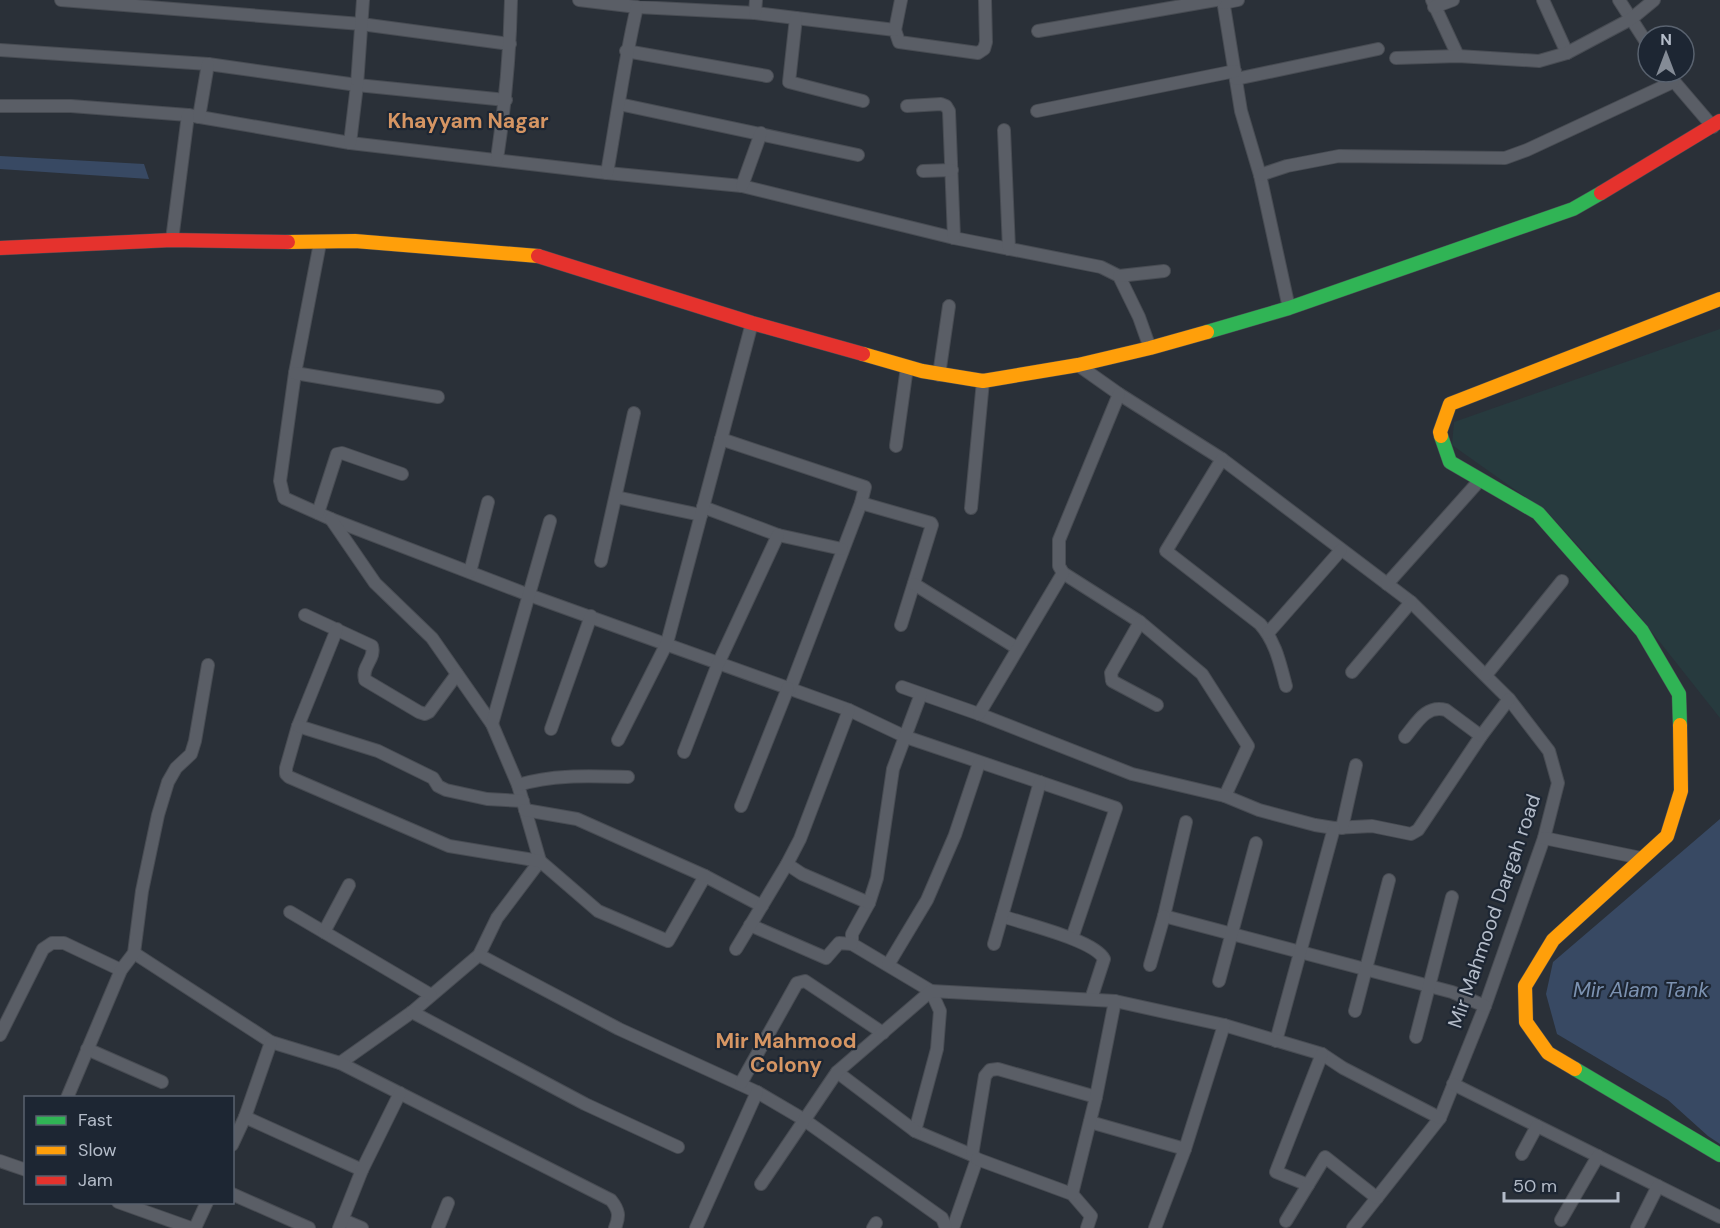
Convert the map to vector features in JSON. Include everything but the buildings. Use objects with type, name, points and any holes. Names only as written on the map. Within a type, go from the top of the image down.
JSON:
[{"type":"main road","points":[[0,248],[172,240],[320,243],[355,241],[535,255],[907,367],[939,375],[983,381],[1078,365],[1150,348],[1289,308],[1573,209],[1716,124]]},
{"type":"main road","points":[[1720,299],[1449,404],[1440,432],[1450,462],[1538,513],[1642,631],[1679,694],[1681,791],[1666,836],[1553,940],[1525,986],[1526,1022],[1548,1053],[1720,1155]]},
{"type":"street","points":[[61,0],[205,5],[510,44]]},
{"type":"street","points":[[350,142],[363,0]]},
{"type":"street","points":[[497,159],[506,100],[511,0]]},
{"type":"street","points":[[579,0],[636,7],[755,6],[796,18],[895,30]]},
{"type":"street","points":[[902,0],[895,30],[899,42],[978,53],[984,49],[986,42],[985,0]]},
{"type":"street","points":[[1038,31],[1238,0]]},
{"type":"street","points":[[1453,0],[1433,3],[1458,56]]},
{"type":"street","points":[[1543,0],[1567,53]]},
{"type":"street","points":[[1619,0],[1636,27]]},
{"type":"street","points":[[1396,58],[1458,56],[1539,61],[1567,53],[1631,19],[1654,0]]},
{"type":"street","points":[[1221,1],[1241,111],[1260,175],[1289,308]]},
{"type":"street","points":[[606,173],[626,51],[636,7]]},
{"type":"street","points":[[796,18],[789,82],[863,101]]},
{"type":"street","points":[[1037,111],[1378,49]]},
{"type":"street","points":[[0,50],[208,64],[357,85],[506,100]]},
{"type":"street","points":[[626,51],[767,75]]},
{"type":"street","points":[[172,240],[193,116],[208,64]]},
{"type":"street","points":[[1260,175],[1287,166],[1339,156],[1505,158],[1655,84]]},
{"type":"street","points":[[1676,84],[1716,124]]},
{"type":"street","points":[[619,104],[761,133],[858,156]]},
{"type":"street","points":[[907,106],[941,104],[949,111],[954,238]]},
{"type":"street","points":[[0,106],[71,106],[193,116],[350,142],[606,173],[742,186],[954,238],[1101,267],[1119,276],[1164,271]]},
{"type":"street","points":[[1004,130],[1009,249]]},
{"type":"street","points":[[742,186],[761,133]]},
{"type":"street","points":[[922,171],[952,170]]},
{"type":"street","points":[[320,243],[295,373],[279,481],[284,498],[331,519],[470,572],[849,710],[906,737],[1116,808],[1072,938]]},
{"type":"street","points":[[1119,276],[1139,317],[1150,348]]},
{"type":"street","points":[[939,375],[949,306]]},
{"type":"street","points":[[618,740],[668,643],[752,322]]},
{"type":"street","name":"Mir Mahmood Dargah road","points":[[1078,365],[1119,394],[1222,459],[1412,602],[1509,699],[1548,752],[1558,783],[1544,838],[1485,1006],[1440,1118],[1353,1228]]},
{"type":"street","points":[[896,446],[907,367]]},
{"type":"street","points":[[295,373],[438,397]]},
{"type":"street","points":[[971,508],[983,381]]},
{"type":"street","points":[[1119,394],[1059,540],[1059,566],[1063,573],[1140,622],[1202,674],[1248,746],[1225,796]]},
{"type":"street","points":[[601,561],[634,413]]},
{"type":"street","points":[[721,439],[863,485],[865,489],[741,806]]},
{"type":"street","points":[[318,513],[337,454],[342,453],[402,474]]},
{"type":"street","points":[[1222,459],[1166,551],[1260,624],[1276,648],[1286,686]]},
{"type":"street","points":[[1387,584],[1480,480]]},
{"type":"street","points":[[616,496],[702,511],[778,535],[842,549]]},
{"type":"street","points":[[470,572],[488,502]]},
{"type":"street","points":[[861,503],[931,523],[932,528],[901,626]]},
{"type":"street","points":[[331,519],[375,583],[432,638],[492,723],[518,785],[540,861]]},
{"type":"street","points":[[492,723],[550,521]]},
{"type":"street","points":[[684,752],[718,664],[778,535]]},
{"type":"street","points":[[1268,633],[1341,550]]},
{"type":"street","points":[[979,714],[1063,573]]},
{"type":"street","points":[[1486,675],[1562,581]]},
{"type":"street","points":[[914,584],[1017,648]]},
{"type":"street","points":[[1352,672],[1412,602]]},
{"type":"street","points":[[305,615],[372,646],[373,654],[364,670],[365,680],[419,712],[425,714],[429,712],[457,674]]},
{"type":"street","points":[[551,729],[591,616]]},
{"type":"street","points":[[1140,622],[1111,673],[1112,681],[1157,705]]},
{"type":"street","points":[[337,629],[298,726],[286,768],[286,774],[289,777],[449,846],[540,861],[598,911],[668,941],[705,876]]},
{"type":"street","points":[[68,1096],[121,970],[134,953],[142,891],[158,815],[168,782],[176,768],[191,754],[208,665]]},
{"type":"street","points":[[902,687],[979,714],[1132,774],[1225,796],[1259,810],[1338,828],[1372,826],[1404,834],[1412,834],[1418,830],[1481,736],[1509,699]]},
{"type":"street","points":[[852,944],[852,934],[869,903],[877,878],[893,769],[921,694]]},
{"type":"street","points":[[1405,737],[1425,714],[1431,709],[1439,708],[1446,710],[1481,736]]},
{"type":"street","points":[[735,949],[800,839],[849,710]]},
{"type":"street","points":[[298,726],[378,751],[433,778],[438,786],[446,790],[577,819],[705,876],[762,906]]},
{"type":"street","points":[[888,965],[927,900],[956,835],[979,763]]},
{"type":"street","points":[[1276,1041],[1300,951],[1356,765]]},
{"type":"street","points":[[518,785],[536,779],[587,776],[628,777]]},
{"type":"street","points":[[993,944],[1040,782]]},
{"type":"street","points":[[1150,965],[1186,822]]},
{"type":"street","points":[[1544,838],[1641,858]]},
{"type":"street","points":[[1219,981],[1256,843]]},
{"type":"street","points":[[340,1063],[412,1012],[479,955],[496,918],[540,861]]},
{"type":"street","points":[[787,864],[802,874],[869,903]]},
{"type":"street","points":[[1355,1011],[1389,880]]},
{"type":"street","points":[[324,933],[349,885]]},
{"type":"street","points":[[1416,1037],[1452,897]]},
{"type":"street","points":[[290,912],[431,995]]},
{"type":"street","points":[[1002,916],[1072,938],[1097,949],[1104,959],[1090,999]]},
{"type":"street","points":[[1164,916],[1452,992],[1485,1006]]},
{"type":"street","points":[[750,925],[826,958],[839,943],[852,944],[931,991],[1115,1001],[1224,1025],[1322,1054],[1343,1068],[1440,1118]]},
{"type":"street","points":[[0,1035],[43,949],[52,943],[64,943],[121,970]]},
{"type":"street","points":[[134,953],[271,1042],[340,1063],[611,1200],[617,1208],[619,1217],[615,1228]]},
{"type":"street","points":[[479,955],[619,1029],[758,1092],[803,1119],[942,1218],[946,1228]]},
{"type":"street","points":[[741,1083],[797,983],[805,981],[883,1033]]},
{"type":"street","points":[[761,1184],[837,1072],[931,991]]},
{"type":"street","points":[[915,1131],[937,1049],[940,1011],[931,991]]},
{"type":"street","points":[[1072,1194],[1096,1097],[1115,1001]]},
{"type":"street","points":[[412,1012],[585,1104],[678,1147]]},
{"type":"street","points":[[1155,1228],[1185,1149],[1224,1025]]},
{"type":"street","points":[[234,1141],[245,1117],[271,1042]]},
{"type":"street","points":[[87,1049],[162,1082]]},
{"type":"street","points":[[1308,1185],[1276,1172],[1322,1054]]},
{"type":"street","points":[[953,1228],[975,1157],[986,1076],[990,1070],[998,1069],[1096,1097]]},
{"type":"street","points":[[837,1072],[915,1131],[1072,1194],[1091,1216],[1087,1228]]},
{"type":"street","points":[[1453,1084],[1720,1219],[1716,1228]]},
{"type":"street","points":[[696,1228],[758,1092]]},
{"type":"street","points":[[362,1228],[341,1224],[362,1170],[400,1093]]},
{"type":"street","points":[[245,1117],[362,1170]]},
{"type":"street","points":[[1090,1122],[1185,1149]]},
{"type":"street","points":[[1522,1154],[1537,1126]]},
{"type":"street","points":[[1562,1220],[1598,1156]]},
{"type":"street","points":[[1286,1221],[1325,1157],[1377,1198]]},
{"type":"street","points":[[0,1161],[24,1169]]},
{"type":"street","points":[[1637,1228],[1658,1186]]},
{"type":"street","points":[[234,1195],[309,1228]]},
{"type":"street","points":[[438,1228],[448,1203]]},
{"type":"street","points":[[121,1204],[193,1228],[206,1204]]},
{"type":"green space","points":[[1720,329],[1720,718],[1617,588],[1548,513],[1452,445],[1454,422]]},
{"type":"water","points":[[0,156],[144,164],[149,179],[0,169]]},
{"type":"water","name":"Mir Alam Tank","points":[[1720,819],[1720,1144],[1668,1100],[1557,1034],[1546,994],[1553,962]]},
{"type":"traffic: fast","points":[[1207,332],[1289,308],[1573,209],[1601,193]]},
{"type":"traffic: fast","points":[[1441,436],[1450,462],[1538,513],[1642,631],[1679,694],[1680,725]]},
{"type":"traffic: fast","points":[[1575,1069],[1720,1155]]},
{"type":"traffic: slow","points":[[288,242],[355,241],[538,256]]},
{"type":"traffic: slow","points":[[1441,436],[1440,432],[1450,404],[1720,299]]},
{"type":"traffic: slow","points":[[863,354],[922,371],[983,381],[1078,365],[1207,332]]},
{"type":"traffic: slow","points":[[1575,1069],[1548,1053],[1526,1022],[1525,986],[1553,940],[1667,836],[1681,791],[1680,725]]},
{"type":"traffic: jam","points":[[1601,193],[1720,121]]},
{"type":"traffic: jam","points":[[0,248],[172,240],[288,242]]},
{"type":"traffic: jam","points":[[538,256],[752,323],[863,354]]},
{"type":"district","name":"Khayyam Nagar","points":[[468,121]]},
{"type":"district","name":"Mir Mahmood Colony","points":[[786,1053]]}]
